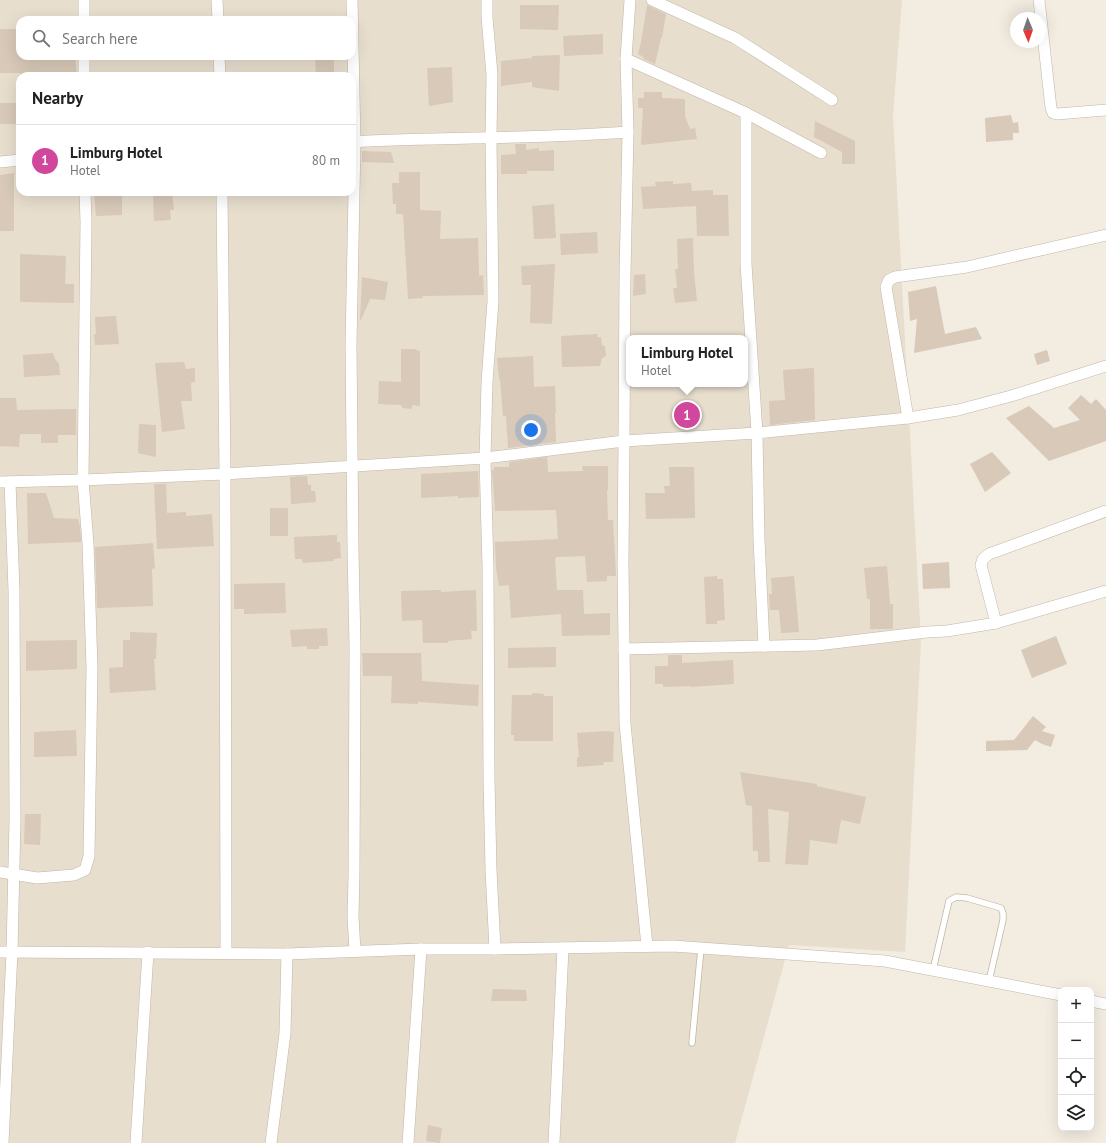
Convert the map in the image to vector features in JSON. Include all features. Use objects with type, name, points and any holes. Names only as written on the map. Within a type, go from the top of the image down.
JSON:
[{"type":"street","points":[[84,0],[84,16]]},
{"type":"street","points":[[217,0],[218,16]]},
{"type":"street","points":[[352,0],[352,16]]},
{"type":"street","points":[[487,0],[492,75],[491,138],[493,301],[487,382],[485,458],[488,567],[489,779],[491,870],[495,949]]},
{"type":"street","points":[[630,0],[626,59],[628,132],[625,268],[623,564],[625,724],[647,946]]},
{"type":"street","points":[[652,0],[735,38],[832,100]]},
{"type":"street","points":[[1039,0],[1051,108],[1053,113],[1057,114],[1106,110]]},
{"type":"street","points":[[626,59],[746,113],[820,152]]},
{"type":"street","points":[[84,60],[84,72]]},
{"type":"street","points":[[219,60],[220,72]]},
{"type":"street","points":[[352,60],[353,72]]},
{"type":"street","points":[[746,113],[746,264],[756,433],[764,646]]},
{"type":"street","points":[[356,142],[582,136],[628,132]]},
{"type":"street","points":[[0,162],[16,160]]},
{"type":"street","points":[[0,872],[37,878],[74,875],[85,870],[89,856],[92,668],[88,544],[83,480],[85,196]]},
{"type":"street","points":[[222,196],[225,474],[226,953]]},
{"type":"street","points":[[352,196],[351,345],[355,648],[353,916],[355,951]]},
{"type":"street","points":[[908,418],[886,287],[889,280],[895,276],[975,266],[1106,235]]},
{"type":"street","points":[[3,1143],[12,952],[15,820],[14,598],[5,482],[225,474],[485,458],[624,441],[756,433],[908,418],[958,410],[1011,396],[1106,366]]},
{"type":"street","points":[[996,623],[981,564],[983,559],[989,554],[1106,511]]},
{"type":"street","points":[[624,649],[817,645],[947,631],[996,623],[1106,591]]},
{"type":"street","points":[[0,952],[287,954],[421,949],[673,946],[885,960],[1058,994]]},
{"type":"street","points":[[554,1143],[563,948]]},
{"type":"street","points":[[408,1143],[421,949]]},
{"type":"street","points":[[136,1143],[148,952]]},
{"type":"street","points":[[271,1143],[285,1033],[287,954]]},
{"type":"street","points":[[1094,1002],[1106,1004]]},
{"type":"lane","points":[[933,970],[949,901],[956,897],[966,898],[1002,908],[1003,920],[989,981]]},
{"type":"lane","points":[[692,1043],[700,948]]},
{"type":"shaded area","points":[[0,0],[902,0],[893,115],[921,641],[905,952],[789,945],[735,1143],[0,1143]]},
{"type":"building","points":[[520,5],[559,5],[558,30],[520,29]]},
{"type":"building","points":[[647,5],[666,14],[662,38],[655,64],[644,59],[638,54]]},
{"type":"building","points":[[0,29],[16,29],[16,60],[75,60],[77,72],[16,72],[0,73]]},
{"type":"building","points":[[603,34],[603,54],[564,56],[563,36]]},
{"type":"building","points":[[560,55],[559,91],[532,87],[532,82],[501,86],[501,61],[532,58],[532,56]]},
{"type":"building","points":[[315,60],[334,60],[334,72],[316,72]]},
{"type":"building","points":[[452,67],[453,102],[429,106],[427,68]]},
{"type":"building","points":[[644,92],[662,92],[662,98],[685,99],[685,116],[690,129],[695,128],[697,139],[641,145],[643,108],[638,108],[638,98],[644,98]]},
{"type":"building","points":[[0,103],[16,103],[16,124],[0,124]]},
{"type":"building","points":[[1011,115],[1013,123],[1018,122],[1019,133],[1013,133],[1013,140],[986,142],[985,118]]},
{"type":"building","points":[[815,121],[855,141],[855,164],[842,164],[842,152],[814,137]]},
{"type":"building","points":[[515,144],[526,144],[526,150],[539,148],[539,151],[554,150],[554,171],[527,171],[527,174],[501,174],[501,155],[516,154]]},
{"type":"building","points":[[362,151],[391,152],[394,163],[362,162]]},
{"type":"building","points":[[399,172],[420,172],[420,210],[441,211],[440,239],[478,238],[479,276],[483,275],[484,295],[422,296],[423,298],[408,299],[403,214],[396,214],[396,204],[393,204],[392,183],[399,183]]},
{"type":"building","points":[[14,173],[14,231],[0,231],[0,175]]},
{"type":"building","points":[[673,181],[673,184],[691,183],[692,191],[713,190],[713,195],[728,195],[729,236],[697,236],[696,206],[643,209],[641,187],[656,186],[655,182]]},
{"type":"building","points":[[94,196],[122,196],[122,215],[96,216]]},
{"type":"building","points":[[153,196],[172,196],[174,210],[170,210],[171,220],[154,221]]},
{"type":"building","points":[[554,204],[556,238],[534,239],[532,206]]},
{"type":"building","points":[[597,232],[598,253],[561,255],[560,234]]},
{"type":"building","points":[[693,238],[694,273],[697,301],[675,303],[673,288],[677,288],[675,269],[678,269],[677,239]]},
{"type":"building","points":[[20,254],[66,256],[65,284],[74,284],[74,303],[20,302]]},
{"type":"building","points":[[555,264],[552,324],[530,323],[531,285],[522,285],[521,266]]},
{"type":"building","points":[[645,274],[646,294],[633,296],[634,275]]},
{"type":"building","points":[[362,277],[388,282],[385,300],[370,299],[360,320]]},
{"type":"building","points":[[936,286],[945,334],[976,327],[982,339],[914,353],[917,319],[910,321],[908,292]]},
{"type":"building","points":[[116,316],[119,344],[95,345],[95,317]]},
{"type":"building","points":[[598,334],[597,337],[601,337],[602,345],[605,346],[606,356],[602,358],[600,366],[562,367],[561,336]]},
{"type":"building","points":[[401,349],[416,349],[420,351],[420,406],[412,405],[412,409],[403,408],[401,405],[378,404],[379,381],[401,382]]},
{"type":"building","points":[[1047,350],[1050,361],[1037,365],[1034,354]]},
{"type":"building","points":[[53,353],[59,364],[60,375],[24,377],[23,355]]},
{"type":"building","points":[[533,356],[534,387],[555,386],[556,442],[508,448],[506,416],[503,416],[497,358]]},
{"type":"building","points":[[184,362],[186,369],[195,368],[195,382],[191,383],[192,401],[181,401],[185,429],[162,432],[155,363]]},
{"type":"building","points":[[814,368],[815,420],[770,425],[769,401],[785,400],[783,370]]},
{"type":"building","points":[[1081,395],[1091,404],[1096,399],[1106,410],[1106,441],[1049,461],[1006,418],[1029,406],[1054,428],[1080,420],[1068,408]]},
{"type":"building","points":[[0,398],[16,398],[17,410],[76,409],[76,435],[58,435],[58,443],[41,443],[41,434],[20,434],[19,447],[0,446]]},
{"type":"building","points":[[139,424],[156,425],[156,457],[138,453]]},
{"type":"building","points":[[992,452],[1011,473],[985,492],[970,464]]},
{"type":"building","points":[[547,457],[548,472],[583,471],[582,466],[608,466],[608,520],[613,520],[616,576],[607,576],[607,581],[587,582],[585,556],[556,557],[555,559],[557,590],[583,590],[584,614],[610,613],[610,635],[562,636],[561,614],[511,618],[509,585],[499,586],[496,568],[495,542],[558,539],[556,510],[495,511],[492,470],[494,470],[494,467],[509,467],[509,462]]},
{"type":"building","points":[[669,467],[694,467],[695,518],[646,519],[645,493],[665,493],[664,486],[670,486]]},
{"type":"building","points":[[478,471],[479,497],[458,498],[458,496],[421,498],[421,474]]},
{"type":"building","points":[[307,476],[308,485],[311,485],[311,491],[315,491],[316,502],[291,504],[290,477]]},
{"type":"building","points":[[154,484],[166,484],[167,513],[186,512],[186,516],[212,514],[214,546],[157,549]]},
{"type":"building","points":[[27,493],[46,493],[54,518],[78,519],[81,542],[28,544]]},
{"type":"building","points":[[270,508],[288,508],[288,536],[270,536]]},
{"type":"building","points":[[337,535],[337,542],[340,542],[341,558],[334,559],[333,561],[303,563],[302,559],[295,559],[294,537]]},
{"type":"building","points":[[153,543],[155,568],[152,569],[153,606],[97,608],[95,547]]},
{"type":"building","points":[[949,562],[950,588],[923,589],[922,564]]},
{"type":"building","points":[[887,566],[890,604],[893,604],[893,629],[870,629],[870,599],[867,599],[864,568]]},
{"type":"building","points":[[717,576],[717,579],[723,579],[725,620],[717,621],[717,624],[706,624],[704,577]]},
{"type":"building","points":[[794,576],[799,632],[781,633],[779,610],[770,610],[769,594],[772,594],[771,578]]},
{"type":"building","points":[[285,583],[286,613],[244,614],[244,609],[234,609],[234,584]]},
{"type":"building","points":[[441,590],[441,592],[476,590],[477,631],[471,631],[472,639],[448,641],[448,643],[423,643],[422,620],[402,621],[401,591]]},
{"type":"building","points":[[327,628],[328,646],[319,646],[319,649],[307,649],[307,646],[292,647],[290,630]]},
{"type":"building","points":[[130,632],[157,633],[156,659],[154,659],[156,690],[110,693],[109,668],[123,667],[123,640],[130,640]]},
{"type":"building","points":[[1056,636],[1067,664],[1032,678],[1021,650]]},
{"type":"building","points":[[77,640],[77,669],[26,671],[26,641]]},
{"type":"building","points":[[556,647],[556,667],[508,668],[508,648]]},
{"type":"building","points":[[362,653],[421,653],[422,681],[479,685],[478,706],[418,702],[418,704],[391,703],[392,676],[363,676]]},
{"type":"building","points":[[668,655],[682,655],[682,663],[733,660],[734,684],[663,687],[663,684],[655,684],[655,666],[668,666]]},
{"type":"building","points":[[533,693],[544,694],[544,696],[553,696],[553,741],[514,741],[514,735],[511,735],[512,695],[532,695]]},
{"type":"building","points":[[1033,716],[1046,727],[1042,731],[1055,735],[1051,747],[1035,740],[1027,750],[986,751],[986,741],[1014,740]]},
{"type":"building","points":[[76,730],[77,756],[34,757],[34,732]]},
{"type":"building","points":[[606,731],[614,732],[613,762],[603,762],[604,765],[577,767],[577,757],[579,757],[577,733]]},
{"type":"building","points":[[740,772],[817,784],[817,786],[866,797],[860,824],[841,820],[837,844],[810,840],[808,865],[785,864],[789,812],[768,809],[770,862],[758,862],[758,851],[753,851],[752,806],[746,805]]},
{"type":"building","points":[[25,814],[41,814],[40,845],[24,844]]},
{"type":"building","points":[[493,989],[526,990],[527,1001],[491,1001]]},
{"type":"building","points":[[428,1125],[442,1128],[440,1143],[426,1141]]},
{"type":"place","name":"Limburg Hotel","points":[[687,415]]}]
